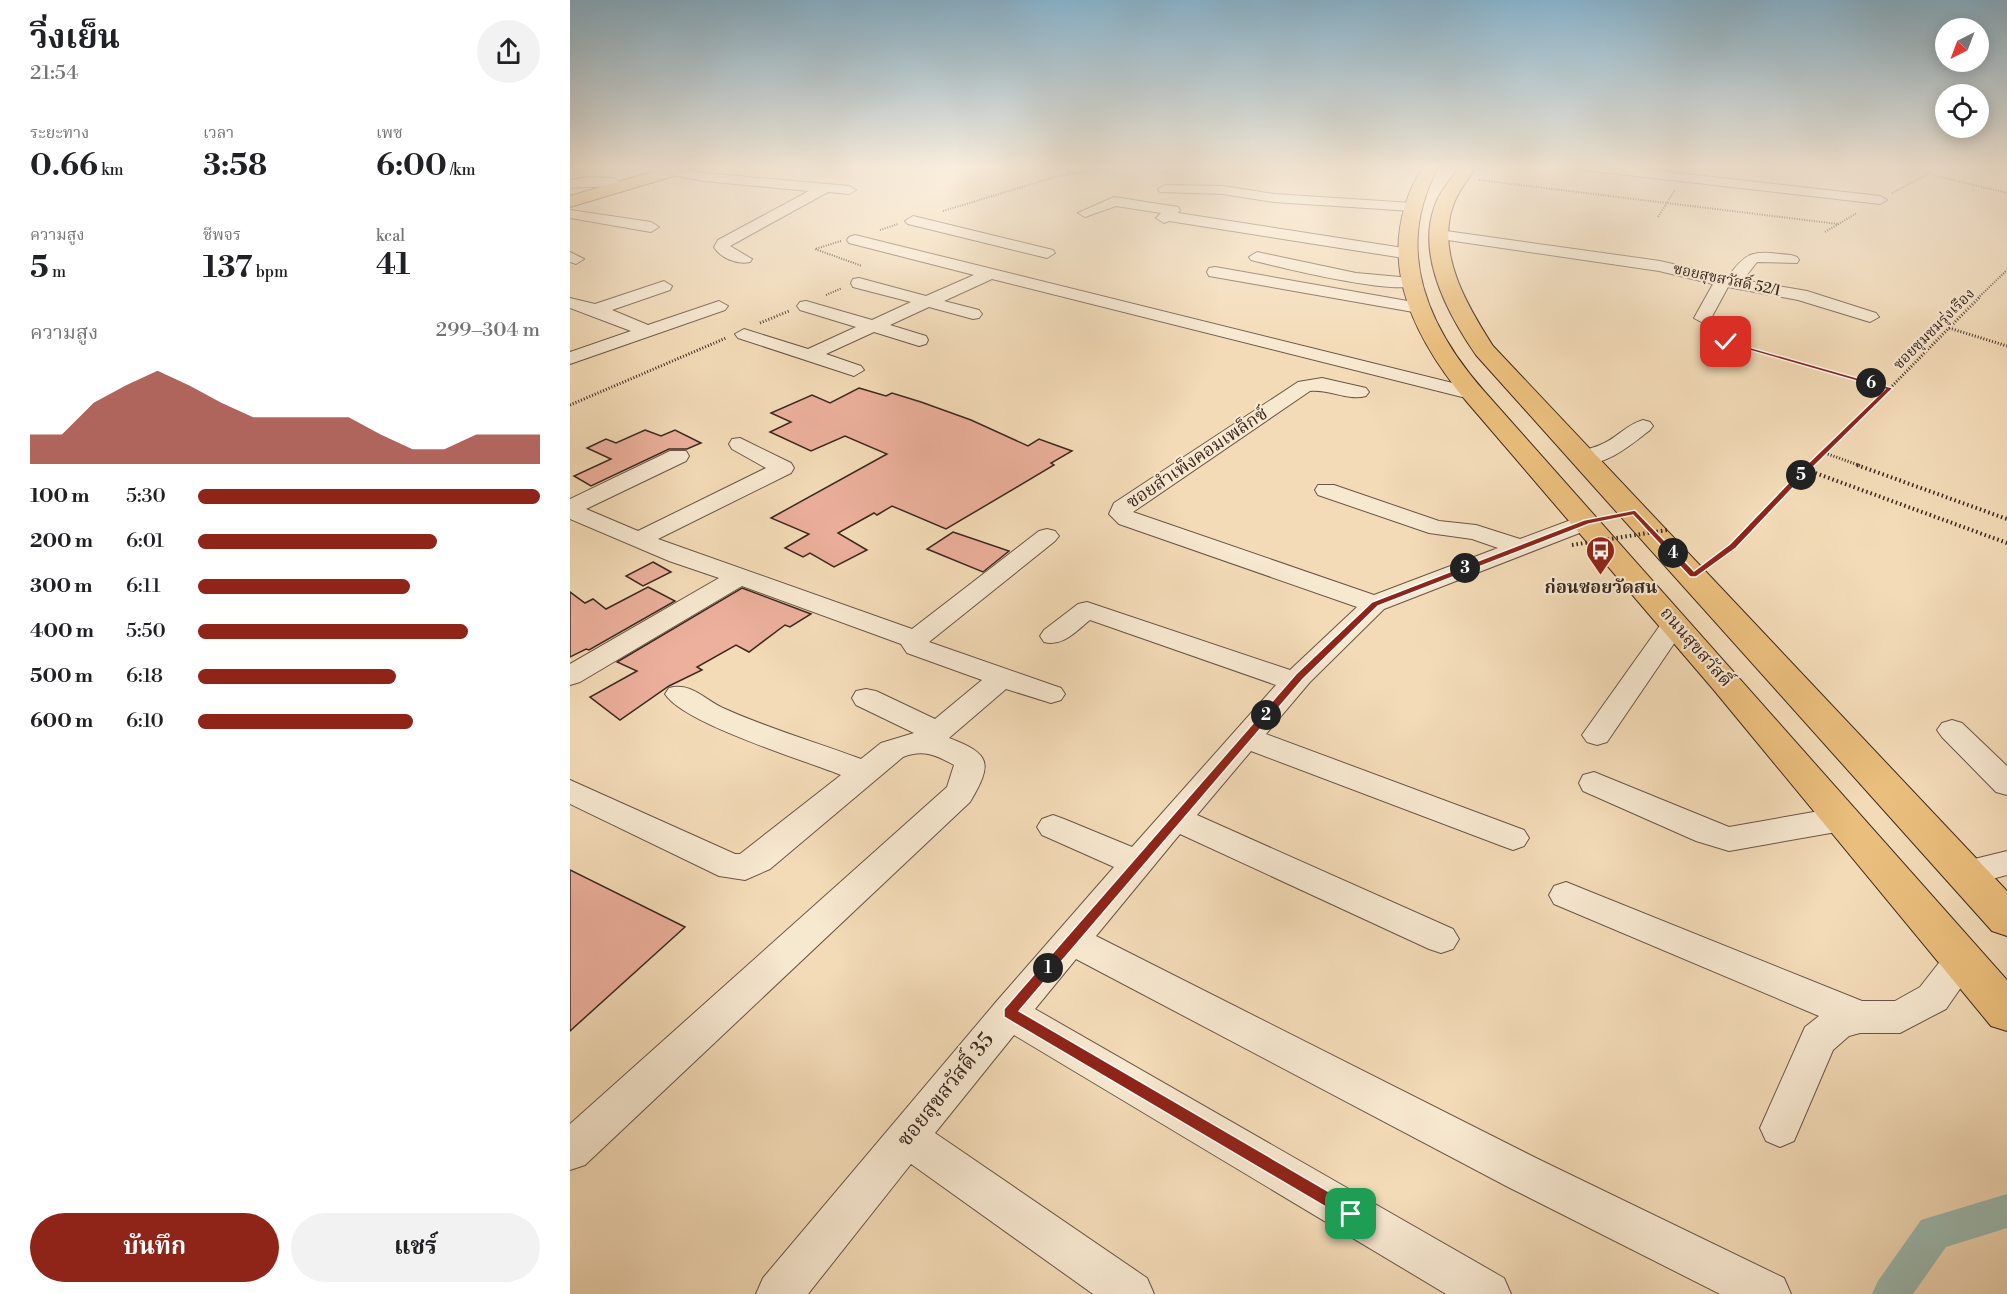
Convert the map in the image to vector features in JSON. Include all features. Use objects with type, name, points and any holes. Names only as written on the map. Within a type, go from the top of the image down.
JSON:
[{"type":"main road","name":"ถนนสุขสวัสดิ์","points":[[1411,226],[1411,283],[1431,335],[1579,533],[1675,623],[2007,1012]]},
{"type":"main road","points":[[1444,226],[1447,236],[1440,250],[1453,291],[1467,323],[1484,350],[1520,392],[1635,512],[2007,919]]},
{"type":"main road","points":[[1579,533],[1635,512]]},
{"type":"street","points":[[744,259],[724,251],[722,247],[724,243],[755,226]]},
{"type":"street","points":[[933,226],[1047,253]]},
{"type":"street","points":[[1261,226],[1410,254]]},
{"type":"street","points":[[1447,236],[1486,231],[1492,226]]},
{"type":"street","name":"ซอยสุขสวัสดิ์ 52/1","points":[[1447,236],[1660,266],[1728,282],[1801,295],[1870,317]]},
{"type":"street","points":[[852,239],[1474,394]]},
{"type":"street","points":[[953,264],[999,242]]},
{"type":"street","points":[[1257,257],[1356,278],[1411,283]]},
{"type":"street","points":[[1703,318],[1728,282],[1754,257],[1791,260]]},
{"type":"street","points":[[1215,272],[1419,308]]},
{"type":"street","points":[[809,355],[991,273]]},
{"type":"street","points":[[858,279],[927,302],[973,314]]},
{"type":"street","points":[[596,309],[664,286]]},
{"type":"street","points":[[570,303],[596,309],[639,328],[719,306]]},
{"type":"street","points":[[570,358],[692,303]]},
{"type":"street","points":[[800,308],[919,340]]},
{"type":"street","points":[[742,333],[854,370]]},
{"type":"street","name":"ซอยสำเพ็งคอมเพล็กซ์","points":[[1359,392],[1322,384],[1305,386],[1132,501],[1122,508],[1121,514],[1127,519],[1375,604]]},
{"type":"street","points":[[1585,458],[1611,449],[1643,426]]},
{"type":"street","points":[[640,539],[783,468],[740,444]]},
{"type":"street","points":[[570,510],[678,456]]},
{"type":"street","points":[[1326,490],[1437,528],[1476,532],[1519,547]]},
{"type":"street","points":[[570,510],[738,578],[831,608],[915,640]]},
{"type":"street","name":"ซอยสุขสวัสดิ์ 35","points":[[778,1294],[1009,1013],[1137,863],[1295,682],[1375,604],[1519,547],[1579,533]]},
{"type":"street","points":[[915,640],[1047,536]]},
{"type":"street","points":[[570,676],[738,578]]},
{"type":"street","points":[[1053,636],[1087,610],[1295,682]]},
{"type":"street","points":[[1597,735],[1675,623]]},
{"type":"street","points":[[915,640],[914,644],[917,647],[1051,694]]},
{"type":"street","points":[[570,791],[731,867],[745,867],[758,860],[892,750],[933,736],[1002,678]]},
{"type":"street","points":[[679,694],[711,714],[864,772]]},
{"type":"street","points":[[570,1152],[959,794],[967,779],[970,760],[933,736],[866,699]]},
{"type":"street","points":[[1952,730],[2007,784]]},
{"type":"street","points":[[1246,738],[1513,838]]},
{"type":"street","points":[[1594,783],[1707,833],[1729,839],[1842,819]]},
{"type":"street","points":[[1176,819],[1441,939]]},
{"type":"street","points":[[1053,827],[1137,863]]},
{"type":"street","points":[[1966,873],[2007,863]]},
{"type":"street","points":[[1566,895],[1860,1017]]},
{"type":"street","points":[[1072,940],[1512,1168],[1768,1294]]},
{"type":"street","points":[[1780,1128],[1818,1039],[1838,1023],[1860,1017],[1900,1017],[1933,998],[1962,960]]},
{"type":"street","points":[[1009,1013],[1488,1294]]},
{"type":"street","points":[[907,1137],[1131,1294]]},
{"type":"path","points":[[872,232],[891,226]]},
{"type":"path","points":[[1825,232],[1834,226]]},
{"type":"path","points":[[825,295],[858,279],[815,249],[852,239]]},
{"type":"path","name":"ซอยชุมชมรุ่งเรือง","points":[[1693,575],[1733,546],[2007,270]]},
{"type":"path","points":[[570,405],[800,308]]},
{"type":"path","points":[[1949,328],[2007,346]]},
{"type":"path","points":[[1726,342],[1890,388]]},
{"type":"path","points":[[1825,453],[2007,519]]},
{"type":"path","points":[[1807,470],[2007,543]]},
{"type":"path","points":[[1579,533],[1667,530]]},
{"type":"building","points":[[859,388],[886,396],[892,393],[921,402],[971,420],[1028,446],[1039,439],[1072,451],[1051,463],[1054,465],[946,529],[892,506],[877,515],[874,513],[838,533],[867,550],[834,567],[810,553],[803,557],[785,548],[809,534],[771,518],[887,454],[845,436],[811,451],[770,432],[791,422],[771,413],[812,395],[830,403]]},
{"type":"building","points":[[645,430],[661,436],[675,430],[701,443],[687,449],[669,449],[591,486],[574,476],[611,459],[587,448],[606,439],[616,443]]},
{"type":"building","points":[[953,532],[1009,551],[983,572],[927,549]]},
{"type":"building","points":[[653,562],[671,572],[643,586],[626,576]]},
{"type":"building","points":[[648,587],[675,601],[589,650],[586,649],[570,657],[570,592],[585,603],[593,599],[606,609]]},
{"type":"building","points":[[742,588],[811,614],[790,627],[785,625],[749,652],[736,645],[697,667],[702,670],[669,686],[620,720],[590,697],[637,671],[617,662]]},
{"type":"building","points":[[570,870],[685,927],[570,1031]]},
{"type":"waterway","points":[[1891,1294],[1934,1233],[2007,1211]]},
{"type":"place","name":"ก่อนซอยวัดสน","points":[[1601,576]]},
{"type":"route","points":[[1351,1214],[1009,1013],[1300,676],[1375,604],[1587,522],[1635,512],[1693,575],[1733,546],[1800,475],[1870,411],[1890,388],[1726,342]]}]
